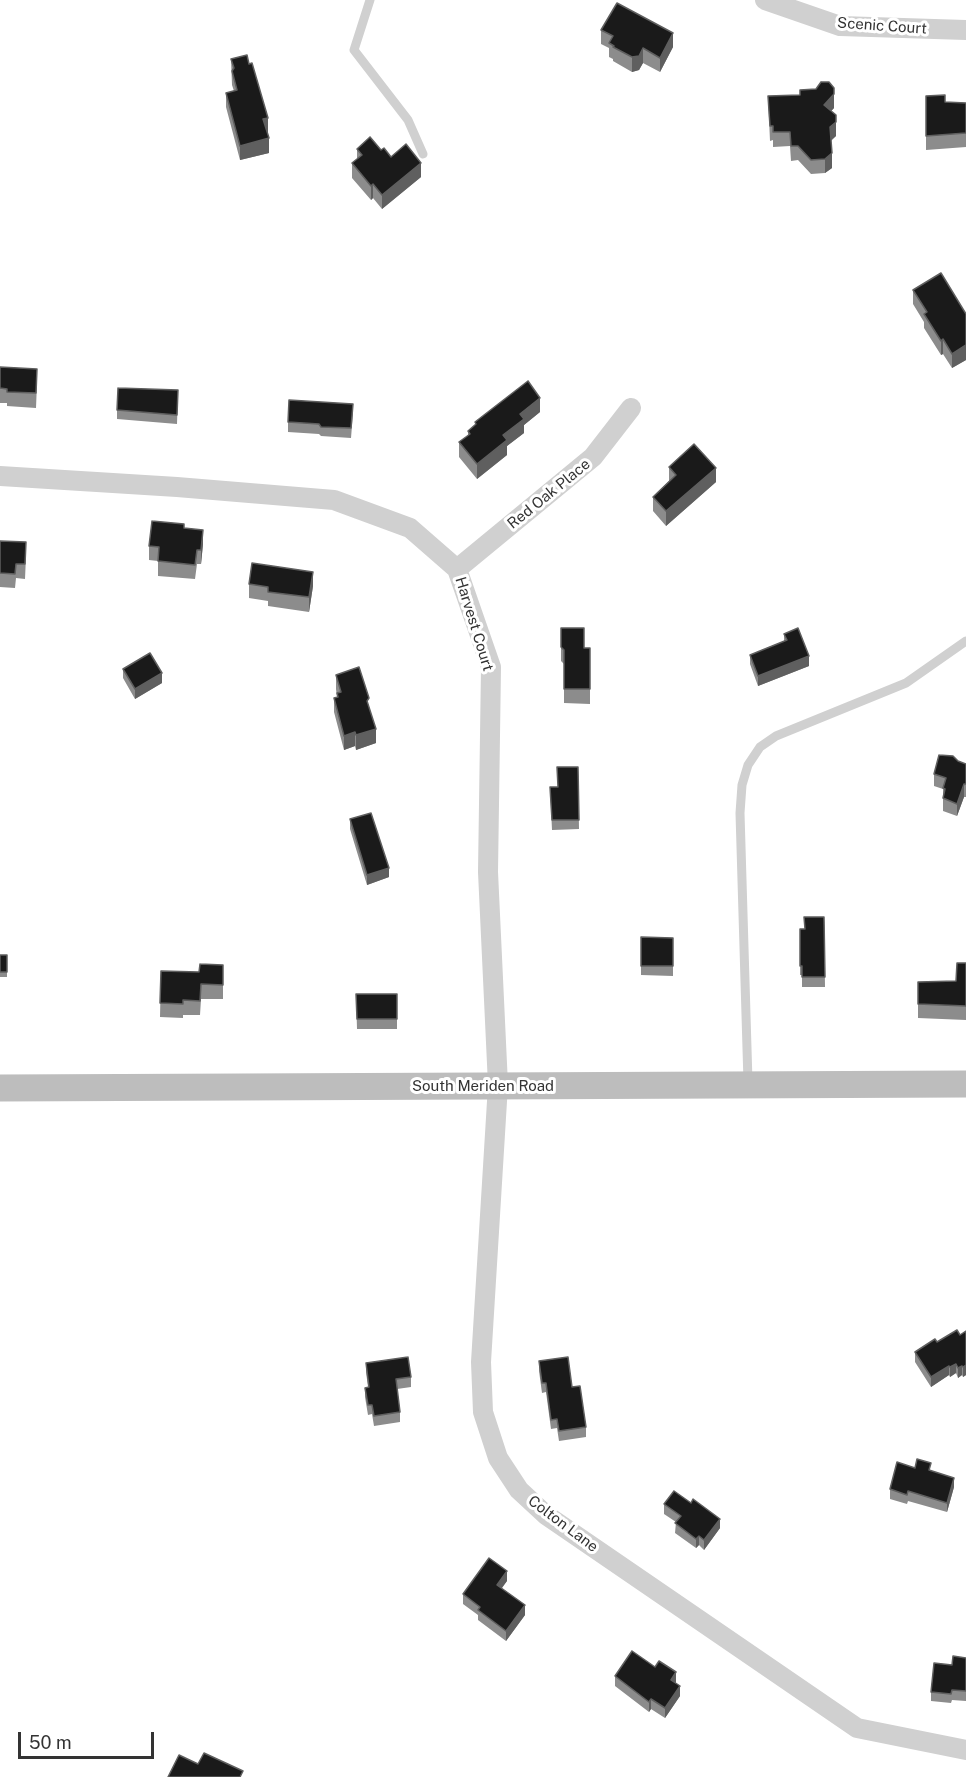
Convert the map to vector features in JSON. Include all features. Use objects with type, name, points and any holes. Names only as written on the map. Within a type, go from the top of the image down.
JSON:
[{"type":"main road","name":"South Meriden Road","points":[[0,1088],[966,1084]]},
{"type":"street","name":"Scenic Court","points":[[765,0],[840,26],[966,30]]},
{"type":"street","name":"Red Oak Place","points":[[457,569],[593,457],[631,408]]},
{"type":"street","name":"Harvest Court","points":[[0,477],[334,500],[410,528],[457,569],[491,667],[488,872],[498,1085]]},
{"type":"street","name":"Colton Lane","points":[[498,1085],[481,1362],[483,1412],[498,1458],[519,1490],[546,1515],[857,1728],[966,1750]]},
{"type":"lane","points":[[370,0],[354,50],[408,120],[423,154]]},
{"type":"lane","points":[[748,1084],[740,813],[742,785],[748,765],[760,747],[776,736],[906,683],[966,641]]},
{"type":"building","points":[[617,3],[673,33],[660,58],[643,48],[639,56],[632,57],[609,43],[613,36],[601,30]]},
{"type":"building","points":[[247,55],[249,64],[252,63],[268,118],[263,119],[269,138],[240,146],[226,93],[237,90],[231,59]]},
{"type":"building","points":[[821,82],[829,82],[834,88],[834,94],[824,105],[836,115],[836,122],[830,127],[832,153],[825,159],[811,160],[798,146],[791,146],[790,132],[773,132],[773,126],[770,126],[768,96],[800,95],[800,90],[816,89]]},
{"type":"building","points":[[945,95],[945,102],[966,103],[966,133],[926,136],[926,96]]},
{"type":"building","points":[[370,137],[381,150],[384,148],[391,157],[406,144],[421,163],[382,195],[373,184],[371,186],[352,163],[362,155],[357,149]]},
{"type":"building","points":[[941,273],[966,314],[966,345],[952,354],[924,314],[927,312],[913,290]]},
{"type":"building","points":[[0,367],[37,369],[36,393],[7,392],[7,389],[0,388]]},
{"type":"building","points":[[528,381],[540,398],[520,414],[524,419],[503,435],[507,440],[477,464],[459,442],[470,434],[468,431],[476,424],[475,422]]},
{"type":"building","points":[[118,388],[178,390],[177,415],[117,410]]},
{"type":"building","points":[[289,400],[353,404],[351,428],[321,427],[319,424],[288,422]]},
{"type":"building","points":[[694,444],[716,468],[666,511],[653,497],[676,475],[669,467]]},
{"type":"building","points":[[152,521],[184,524],[184,528],[203,530],[201,550],[197,550],[195,565],[158,561],[159,547],[149,546]]},
{"type":"building","points":[[0,541],[26,542],[25,564],[16,564],[15,574],[0,573]]},
{"type":"building","points":[[252,563],[313,572],[309,597],[268,592],[268,587],[249,584]]},
{"type":"building","points":[[561,628],[584,628],[584,648],[590,648],[590,689],[564,689],[564,650],[561,647]]},
{"type":"building","points":[[798,628],[809,656],[758,676],[750,655],[787,640],[784,634]]},
{"type":"building","points":[[150,653],[162,673],[135,689],[123,669]]},
{"type":"building","points":[[359,667],[376,729],[344,736],[334,698],[338,697],[337,693],[341,692],[336,675]]},
{"type":"building","points":[[939,755],[953,756],[966,764],[966,784],[964,784],[957,804],[943,798],[946,778],[934,774]]},
{"type":"building","points":[[557,767],[578,767],[579,820],[552,820],[550,787],[558,787]]},
{"type":"building","points":[[371,813],[389,868],[367,875],[350,819]]},
{"type":"building","points":[[804,917],[824,917],[825,977],[802,977],[800,929],[805,929]]},
{"type":"building","points":[[641,937],[673,938],[673,966],[641,966]]},
{"type":"building","points":[[0,955],[7,955],[7,972],[0,972]]},
{"type":"building","points":[[957,963],[966,963],[966,1006],[918,1004],[918,982],[956,981]]},
{"type":"building","points":[[200,964],[223,965],[223,985],[201,984],[200,1001],[183,1000],[183,1004],[160,1003],[161,971],[199,972]]},
{"type":"building","points":[[356,994],[397,994],[397,1019],[357,1019]]},
{"type":"building","points":[[957,1330],[960,1335],[966,1331],[966,1365],[958,1368],[956,1364],[949,1366],[931,1377],[915,1352],[935,1339],[937,1342]]},
{"type":"building","points":[[408,1357],[411,1377],[396,1379],[400,1412],[374,1416],[372,1405],[368,1405],[365,1388],[369,1387],[366,1363]]},
{"type":"building","points":[[568,1357],[572,1387],[580,1386],[586,1427],[559,1431],[557,1419],[551,1420],[546,1383],[542,1383],[539,1361]]},
{"type":"building","points":[[917,1459],[931,1463],[929,1470],[954,1478],[947,1503],[908,1491],[907,1495],[890,1489],[897,1462],[915,1468]]},
{"type":"building","points":[[674,1491],[691,1503],[693,1499],[720,1519],[704,1540],[699,1536],[696,1539],[675,1523],[681,1516],[664,1504]]},
{"type":"building","points":[[489,1558],[507,1571],[497,1585],[525,1605],[506,1631],[478,1610],[480,1607],[463,1594]]},
{"type":"building","points":[[632,1651],[655,1667],[659,1661],[676,1672],[671,1680],[680,1686],[665,1708],[651,1699],[649,1702],[615,1676]]},
{"type":"building","points":[[953,1656],[966,1658],[966,1691],[952,1690],[951,1694],[931,1692],[934,1663],[952,1665]]},
{"type":"building","points":[[204,1753],[243,1771],[240,1777],[168,1777],[179,1755],[198,1764]]}]
